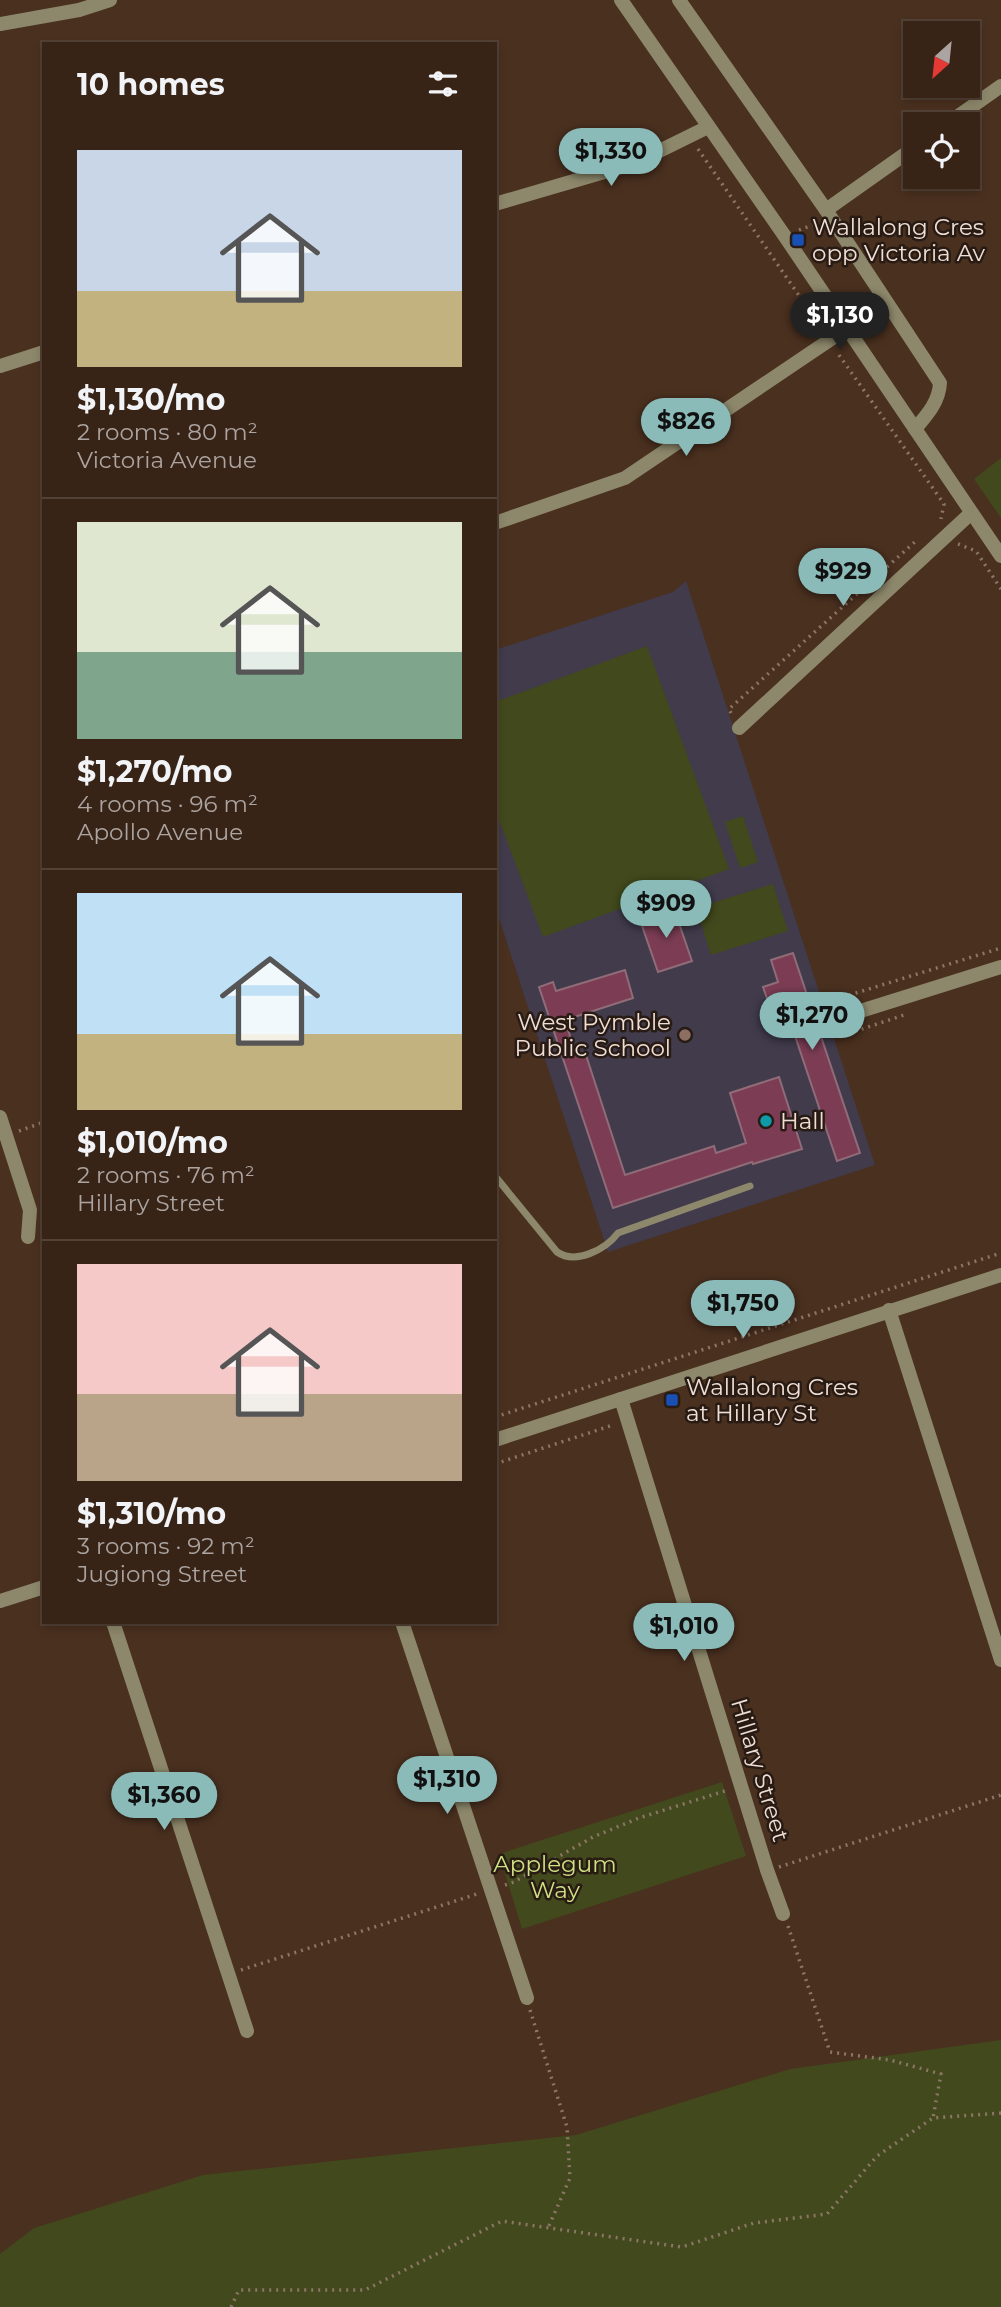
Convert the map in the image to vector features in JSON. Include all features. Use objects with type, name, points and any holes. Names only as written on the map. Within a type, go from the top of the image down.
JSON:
[{"type":"street","points":[[0,24],[79,10],[110,0]]},
{"type":"street","points":[[679,0],[829,214],[940,383],[939,394],[930,411],[915,429]]},
{"type":"street","points":[[624,1],[1001,556]]},
{"type":"street","points":[[964,112],[1001,86]]},
{"type":"street","points":[[497,203],[635,163],[708,127]]},
{"type":"street","points":[[829,214],[903,156]]},
{"type":"street","points":[[497,522],[625,478],[846,329]]},
{"type":"street","points":[[0,366],[42,353]]},
{"type":"street","points":[[739,728],[971,513]]},
{"type":"street","points":[[832,1020],[1001,967]]},
{"type":"street","points":[[0,1117],[30,1210],[28,1237]]},
{"type":"street","points":[[497,1439],[1001,1275]]},
{"type":"street","points":[[889,1310],[1001,1660]]},
{"type":"street","name":"Hillary Street","points":[[621,1399],[783,1914]]},
{"type":"street","points":[[0,1601],[42,1588]]},
{"type":"street","points":[[115,1624],[247,2031]]},
{"type":"street","points":[[403,1624],[527,1998]]},
{"type":"lane","points":[[497,1178],[558,1252],[565,1257],[575,1258],[609,1244],[618,1233],[750,1185]]},
{"type":"path","points":[[689,137],[820,326]]},
{"type":"path","points":[[784,236],[829,214]]},
{"type":"path","points":[[839,355],[944,505],[940,521]]},
{"type":"path","points":[[729,709],[918,539]]},
{"type":"path","points":[[958,544],[976,551],[1001,589]]},
{"type":"path","points":[[827,1002],[1001,948]]},
{"type":"path","points":[[6,1135],[42,1123]]},
{"type":"path","points":[[497,1416],[1001,1253]]},
{"type":"path","points":[[497,1463],[615,1424]]},
{"type":"path","points":[[229,1974],[514,1882],[604,1832],[639,1818],[741,1786]]},
{"type":"path","points":[[767,1870],[1001,1795]]},
{"type":"path","points":[[783,1914],[830,2052],[890,2060],[941,2074],[933,2118]]},
{"type":"path","points":[[527,1998],[567,2127],[570,2178],[548,2228]]},
{"type":"path","points":[[231,2307],[239,2290],[366,2290],[502,2221],[682,2247],[754,2222],[827,2214],[877,2156],[933,2118],[1001,2113]]},
{"type":"shaded area","name":"West Pymble Public School","points":[[686,581],[875,1165],[608,1252],[497,912],[497,649],[673,592]]},
{"type":"green space","points":[[1001,458],[1001,518],[974,479]]},
{"type":"green space","points":[[647,646],[729,869],[543,937],[497,814],[497,701]]},
{"type":"green space","points":[[743,816],[758,862],[740,868],[725,822]]},
{"type":"green space","points":[[773,884],[788,931],[711,955],[696,908]]},
{"type":"green space","name":"Applegum Way","points":[[722,1782],[746,1856],[522,1929],[499,1854]]},
{"type":"green space","points":[[1001,2040],[1001,2307],[0,2307],[0,2254],[34,2228],[203,2175],[576,2135],[790,2069]]},
{"type":"building","points":[[674,909],[692,961],[658,972],[640,920]]},
{"type":"building","points":[[793,953],[860,1153],[837,1161],[789,1018],[783,1020],[781,1012],[773,1015],[763,987],[778,982],[771,960]]},
{"type":"building","points":[[625,970],[633,998],[565,1020],[576,1055],[585,1052],[625,1175],[714,1146],[716,1153],[746,1143],[730,1093],[779,1077],[802,1149],[753,1164],[752,1162],[613,1208],[539,987],[553,982],[556,991]]},
{"type":"place","name":"Wallalong Cres opp Victoria Av","points":[[798,240]]},
{"type":"place","name":"West Pymble Public School","points":[[685,1035]]},
{"type":"place","name":"Hall","points":[[766,1121]]},
{"type":"place","name":"Wallalong Cres at Hillary St","points":[[672,1400]]}]
